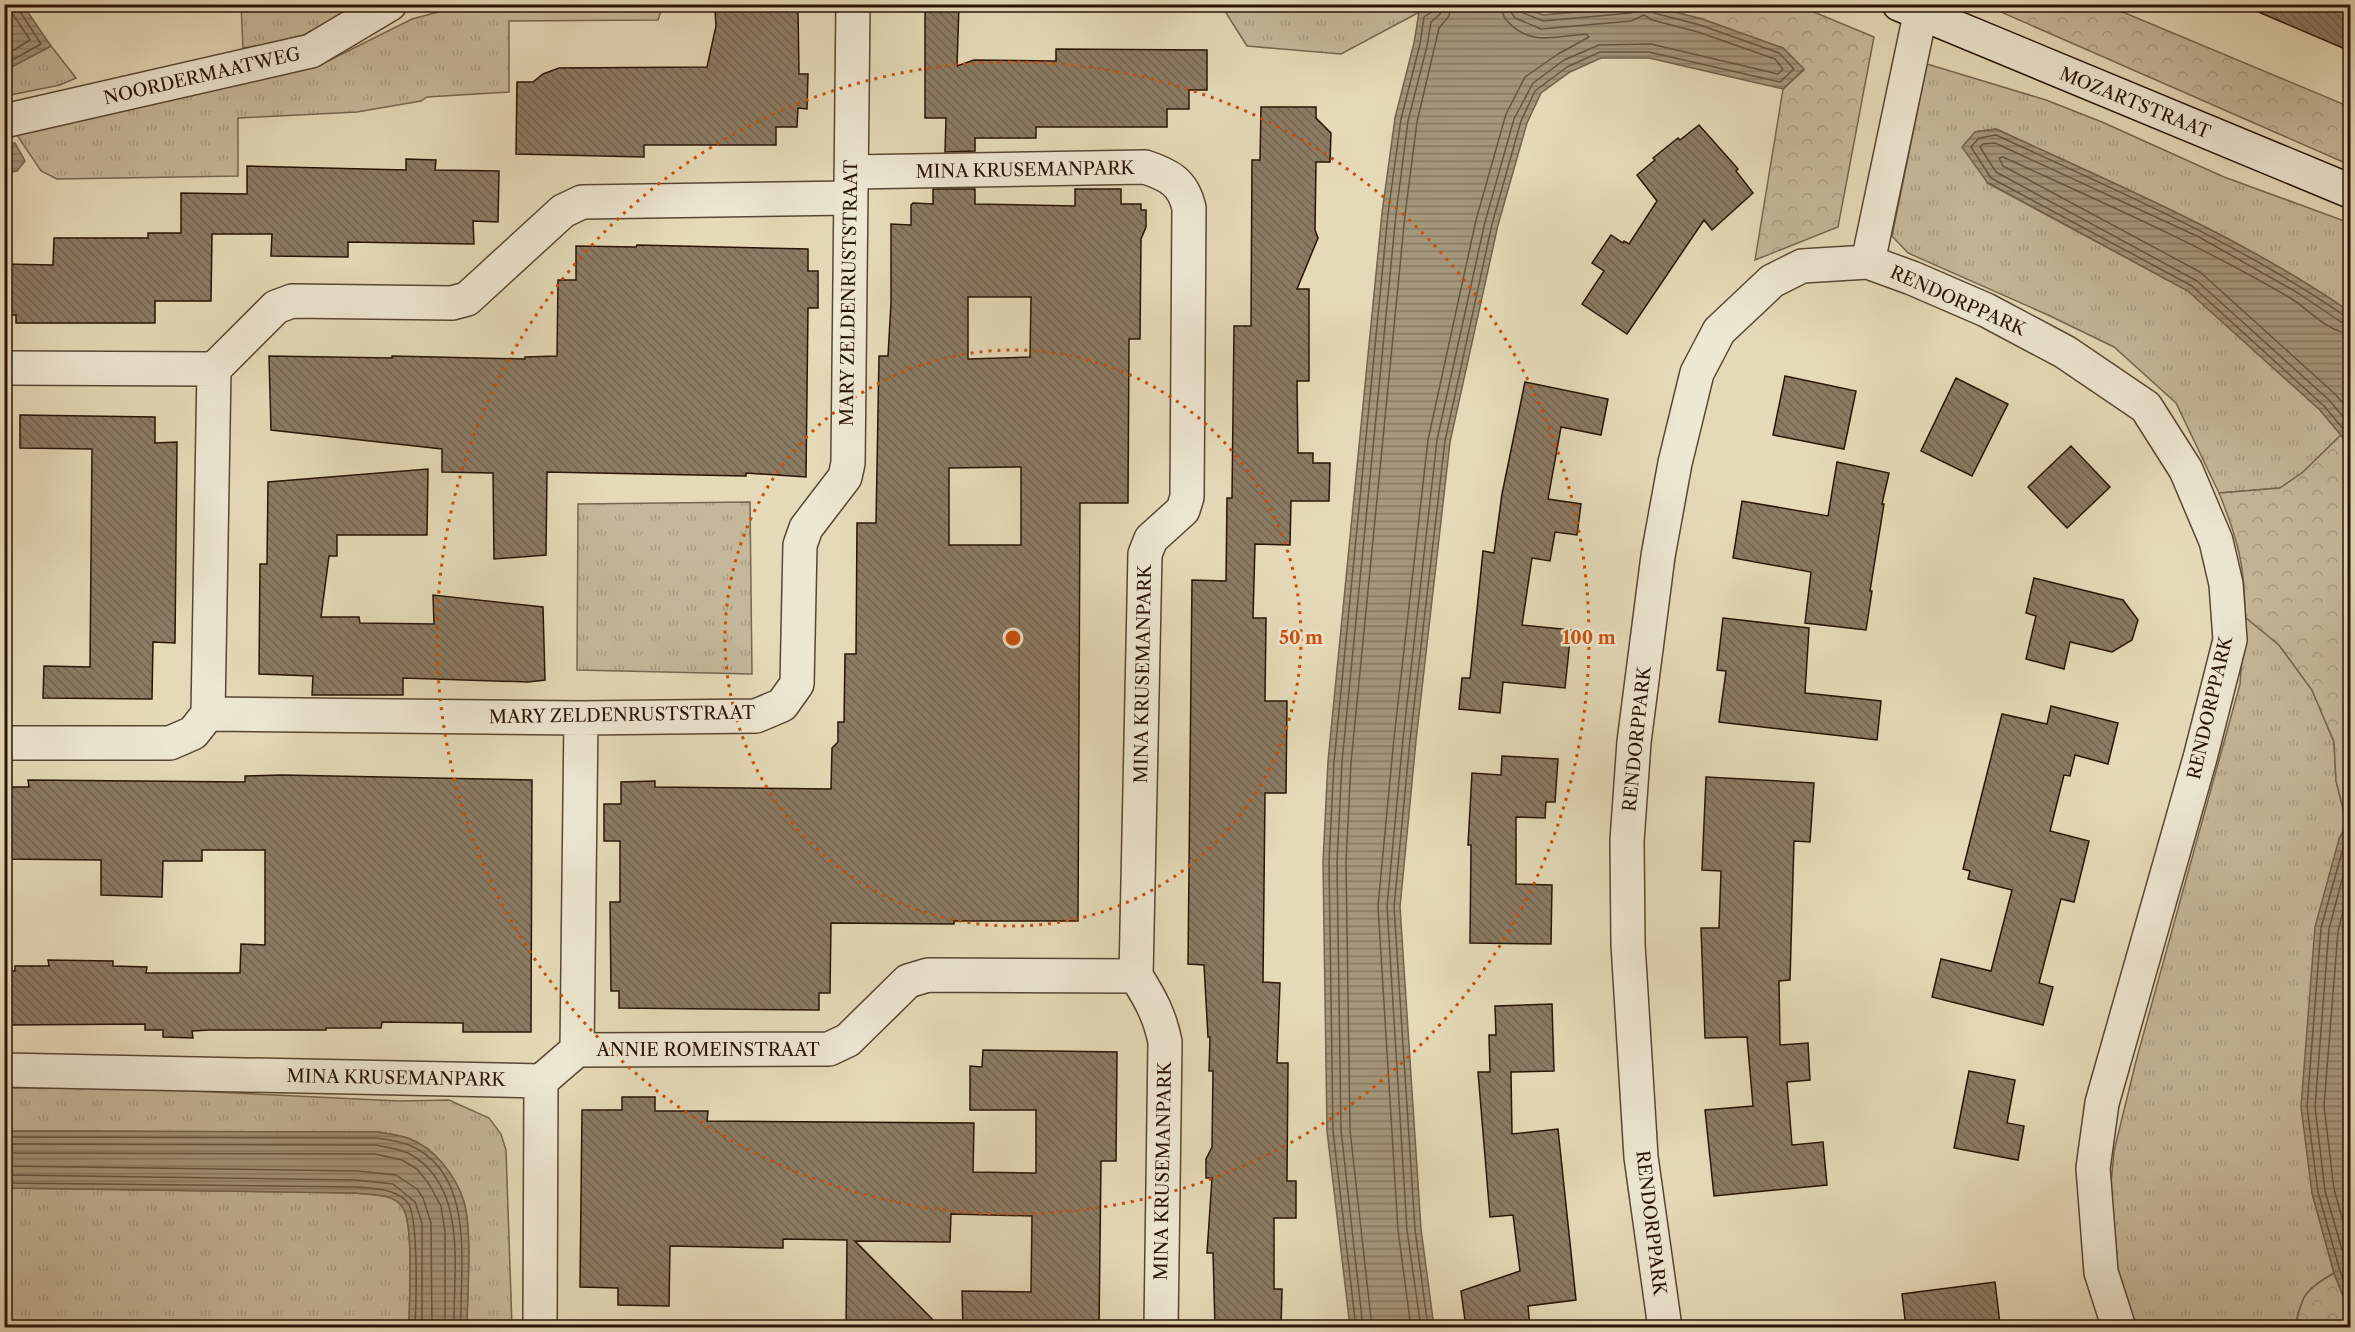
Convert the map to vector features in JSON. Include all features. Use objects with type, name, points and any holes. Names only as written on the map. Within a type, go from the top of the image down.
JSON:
[{"type":"street","name":"NOORDERMAATWEG","points":[[4,121],[311,51],[390,4]]},
{"type":"street","name":"MARY ZELDENRUSTSTRAAT","points":[[208,714],[581,718],[756,716],[782,705],[797,684],[800,545],[806,528],[845,477],[848,463],[853,4]]},
{"type":"street","name":"MOZARTSTRAAT","points":[[1915,8],[2350,192]]},
{"type":"street","name":"RENDORPPARK","points":[[1868,262],[1915,8]]},
{"type":"street","name":"MINA KRUSEMANPARK","points":[[214,369],[276,307],[292,301],[452,303],[467,299],[563,211],[582,202],[1145,167],[1161,173],[1186,193],[1189,208],[1187,496],[1183,510],[1151,539],[1145,554],[1136,976],[1155,1007],[1165,1042],[1161,1328]]},
{"type":"street","name":"RENDORPPARK","points":[[1665,1328],[1641,1157],[1628,944],[1627,841],[1633,753],[1658,556],[1675,463],[1697,373],[1719,331],[1772,281],[1802,266],[1868,262],[1912,278],[2016,326],[2065,352],[2146,407],[2186,470],[2219,552],[2226,584],[2230,640],[2200,758],[2102,1103],[2093,1168],[2101,1272],[2119,1328]]},
{"type":"street","points":[[4,368],[214,369],[208,714],[193,733],[170,743],[4,743]]},
{"type":"street","name":"ANNIE ROMEINSTRAAT","points":[[577,1050],[581,718]]},
{"type":"street","name":"ANNIE ROMEINSTRAAT","points":[[541,1081],[577,1050],[829,1049],[848,1040],[908,981],[928,975],[1136,976]]},
{"type":"street","name":"MINA KRUSEMANPARK","points":[[4,1070],[541,1081]]},
{"type":"street","points":[[540,1328],[541,1081]]},
{"type":"green space","points":[[1625,4],[1797,5],[1874,37],[1838,227],[1755,260],[1783,89],[1804,70],[1783,48],[1702,19],[1651,6],[1624,8]]},
{"type":"green space","points":[[241,5],[358,5],[295,40],[243,48]]},
{"type":"green space","points":[[464,5],[663,5],[658,20],[509,21],[509,92],[427,97],[421,101],[357,112],[238,118],[238,176],[57,179],[41,171],[17,135],[328,61],[412,19]]},
{"type":"green space","points":[[1221,5],[1429,5],[1429,7],[1341,54],[1247,46]]},
{"type":"green space","points":[[1517,5],[1625,5],[1624,8],[1543,15]]},
{"type":"green space","points":[[1985,5],[2106,5],[2350,107],[2350,165]]},
{"type":"green space","points":[[51,46],[76,78],[60,85],[5,96],[4,60],[10,67]]},
{"type":"green space","points":[[1927,64],[2046,100],[2102,122],[2224,177],[2350,223],[2350,312],[2222,235],[2132,191],[1996,129],[1975,132],[1987,183],[2188,291],[2320,410],[2341,435],[2303,472],[2280,488],[2219,493],[2176,403],[2114,347],[1908,253],[1892,236]]},
{"type":"green space","points":[[2341,435],[2350,446],[2350,818],[2347,824],[2336,781],[2334,742],[2312,690],[2279,645],[2245,617],[2244,583],[2239,553],[2219,493],[2280,488],[2303,472]]},
{"type":"green space","points":[[750,502],[752,674],[577,670],[578,504]]},
{"type":"green space","points":[[2245,617],[2279,645],[2312,690],[2334,742],[2336,781],[2347,824],[2339,839],[2312,1193],[2334,1273],[2311,1289],[2303,1299],[2295,1327],[2136,1328],[2112,1267],[2108,1217],[2114,1151],[2136,1061],[2240,684]]},
{"type":"green space","points":[[5,1088],[129,1088],[399,1101],[449,1100],[489,1118],[501,1134],[506,1150],[512,1327],[467,1327],[469,1244],[463,1199],[443,1163],[419,1143],[378,1132],[5,1131]]},
{"type":"green space","points":[[5,1188],[356,1193],[388,1197],[403,1208],[409,1230],[409,1327],[5,1328]]},
{"type":"green space","points":[[2334,1273],[2350,1314],[2350,1327],[2295,1328],[2300,1307],[2307,1294]]},
{"type":"water","points":[[4,5],[23,5],[51,46],[10,68],[5,60]]},
{"type":"water","points":[[1429,5],[1517,5],[1543,15],[1651,6],[1702,19],[1783,48],[1804,69],[1783,89],[1649,58],[1601,58],[1570,72],[1541,93],[1527,123],[1498,225],[1450,442],[1416,741],[1400,907],[1421,1229],[1434,1327],[1350,1327],[1327,1131],[1323,862],[1328,761],[1382,213],[1395,118],[1414,43],[1419,12]]},
{"type":"water","points":[[1996,129],[2222,235],[2350,312],[2350,446],[2320,410],[2188,291],[1987,182],[1962,147],[1975,132]]},
{"type":"water","points":[[15,143],[25,161],[17,171],[5,173],[5,145]]},
{"type":"water","points":[[2350,818],[2350,1314],[2334,1273],[2312,1193],[2301,1107],[2315,927],[2339,839]]},
{"type":"water","points":[[5,1131],[378,1132],[410,1139],[427,1149],[442,1163],[455,1181],[463,1199],[469,1244],[467,1327],[409,1327],[409,1230],[403,1208],[388,1197],[356,1193],[5,1188]]},
{"type":"building","points":[[925,4],[959,4],[957,66],[974,60],[1056,61],[1056,49],[1207,50],[1207,90],[1189,90],[1189,109],[1167,109],[1167,127],[1036,127],[1036,138],[975,138],[975,151],[945,152],[946,118],[925,118]]},
{"type":"building","points":[[2350,4],[2350,51],[2242,5]]},
{"type":"building","points":[[715,9],[798,10],[799,74],[808,74],[807,109],[798,108],[797,127],[776,127],[776,145],[644,145],[644,157],[516,154],[517,82],[533,82],[543,74],[559,68],[707,67],[716,26]]},
{"type":"building","points":[[1261,107],[1316,107],[1316,118],[1331,133],[1330,162],[1316,162],[1315,230],[1318,238],[1297,289],[1309,289],[1309,381],[1297,381],[1298,453],[1313,453],[1313,463],[1330,463],[1329,501],[1291,501],[1290,545],[1255,544],[1253,618],[1266,618],[1265,701],[1287,701],[1286,793],[1265,793],[1263,982],[1280,983],[1277,1063],[1288,1063],[1287,1181],[1296,1181],[1296,1218],[1274,1218],[1274,1289],[1282,1289],[1281,1328],[1215,1328],[1213,1253],[1207,1253],[1212,1178],[1206,1178],[1206,1159],[1212,1147],[1213,1071],[1209,1071],[1210,1037],[1208,1037],[1204,965],[1188,964],[1192,580],[1226,581],[1227,498],[1232,498],[1234,326],[1251,326],[1252,160],[1260,160]]},
{"type":"building","points":[[1699,125],[1738,169],[1736,171],[1753,193],[1712,230],[1704,220],[1627,334],[1582,304],[1604,271],[1592,263],[1611,235],[1629,244],[1657,201],[1637,175],[1655,160],[1653,158]]},
{"type":"building","points":[[406,159],[436,160],[435,170],[499,171],[498,222],[473,221],[474,244],[348,242],[348,257],[271,256],[272,234],[212,234],[211,301],[155,301],[155,323],[16,323],[16,315],[4,315],[4,264],[53,265],[54,238],[148,238],[148,233],[181,233],[181,193],[247,194],[247,166],[406,170]]},
{"type":"building","points":[[933,189],[975,189],[975,204],[1075,206],[1075,189],[1121,189],[1121,204],[1141,204],[1141,210],[1146,210],[1146,227],[1141,239],[1140,339],[1129,339],[1128,503],[1080,503],[1078,921],[954,921],[954,924],[831,923],[830,993],[819,993],[819,1010],[619,1008],[619,991],[611,991],[610,902],[620,902],[620,841],[604,841],[604,804],[621,804],[621,782],[655,781],[655,787],[831,789],[832,748],[838,742],[838,722],[844,722],[845,654],[856,654],[857,523],[876,523],[879,356],[888,356],[891,224],[911,225],[911,205],[913,203],[933,204]],"holes":[[[968,297],[1031,297],[1030,357],[968,359]],[[1021,467],[1021,545],[949,545],[949,468]]]},
{"type":"building","points":[[637,245],[808,249],[808,271],[818,271],[818,308],[808,308],[806,477],[746,473],[746,476],[547,472],[546,555],[494,559],[493,473],[442,472],[442,449],[271,430],[269,356],[525,359],[525,357],[557,356],[558,280],[576,280],[576,246],[636,247]]},
{"type":"building","points":[[1785,376],[1856,391],[1844,449],[1773,435]]},
{"type":"building","points":[[1956,378],[2008,404],[1972,476],[1921,451]]},
{"type":"building","points":[[1525,382],[1608,399],[1601,435],[1561,427],[1548,499],[1581,504],[1577,535],[1555,532],[1550,561],[1532,558],[1522,625],[1571,630],[1565,688],[1503,682],[1500,713],[1459,709],[1462,678],[1470,678],[1483,551],[1494,553],[1502,494]]},
{"type":"building","points":[[20,415],[155,417],[155,443],[177,442],[175,643],[153,642],[152,699],[43,698],[44,666],[90,667],[92,449],[20,448]]},
{"type":"building","points":[[2071,446],[2110,487],[2067,528],[2028,487]]},
{"type":"building","points":[[1837,462],[1889,473],[1882,504],[1884,504],[1866,630],[1805,623],[1811,572],[1733,558],[1742,501],[1828,516]]},
{"type":"building","points":[[428,469],[427,535],[337,535],[337,556],[329,556],[321,617],[359,617],[360,623],[434,624],[433,595],[543,607],[545,680],[528,682],[403,678],[403,695],[312,695],[313,676],[259,674],[260,564],[267,564],[268,482]]},
{"type":"building","points":[[2034,578],[2123,600],[2138,620],[2132,640],[2112,652],[2070,642],[2064,669],[2026,659],[2036,616],[2026,613]]},
{"type":"building","points":[[1723,618],[1809,628],[1805,693],[1881,701],[1877,740],[1719,722],[1726,671],[1717,670]]},
{"type":"building","points":[[2051,706],[2118,723],[2108,764],[2075,755],[2070,776],[2064,775],[2050,831],[2089,841],[2074,902],[2061,899],[2039,983],[2053,987],[2043,1025],[1932,997],[1941,959],[1991,971],[2012,890],[1968,879],[1970,871],[1963,869],[2002,714],[2047,724]]},
{"type":"building","points":[[1502,756],[1558,759],[1555,802],[1546,802],[1545,818],[1516,817],[1516,884],[1552,885],[1551,944],[1470,943],[1471,845],[1468,845],[1472,773],[1501,775]]},
{"type":"building","points":[[245,776],[532,780],[531,1032],[463,1032],[463,1023],[382,1022],[381,1028],[192,1031],[193,1038],[163,1037],[163,1030],[145,1030],[145,1024],[4,1025],[4,971],[15,971],[15,966],[49,966],[48,960],[113,961],[113,966],[147,967],[146,973],[240,973],[241,944],[265,945],[265,850],[202,850],[202,861],[163,861],[162,897],[101,895],[101,860],[4,859],[4,787],[29,787],[28,780],[245,782]]},
{"type":"building","points":[[1706,777],[1814,783],[1810,842],[1794,841],[1790,980],[1779,981],[1780,1045],[1808,1043],[1810,1080],[1787,1082],[1792,1145],[1823,1142],[1827,1185],[1714,1196],[1705,1110],[1753,1106],[1747,1037],[1705,1038],[1701,928],[1719,928],[1721,871],[1702,870]]},
{"type":"building","points":[[1552,1004],[1554,1071],[1511,1072],[1512,1134],[1558,1129],[1576,1300],[1528,1306],[1530,1328],[1466,1328],[1461,1291],[1520,1271],[1513,1215],[1490,1217],[1478,1072],[1490,1072],[1489,1035],[1496,1035],[1495,1006]]},
{"type":"building","points":[[983,1050],[1117,1052],[1116,1161],[1101,1161],[1099,1328],[963,1328],[962,1291],[1031,1292],[1032,1216],[951,1214],[950,1242],[855,1241],[941,1328],[846,1328],[847,1240],[783,1239],[783,1248],[670,1246],[669,1306],[618,1305],[618,1288],[580,1287],[582,1110],[622,1110],[622,1097],[655,1097],[655,1111],[708,1111],[707,1121],[974,1123],[973,1172],[1036,1173],[1036,1110],[970,1110],[970,1066],[982,1067]]},
{"type":"building","points":[[1969,1071],[2015,1080],[2007,1123],[2024,1126],[2018,1160],[1954,1148]]},
{"type":"building","points":[[1995,1282],[2000,1324],[1975,1328],[1906,1328],[1902,1294]]}]
